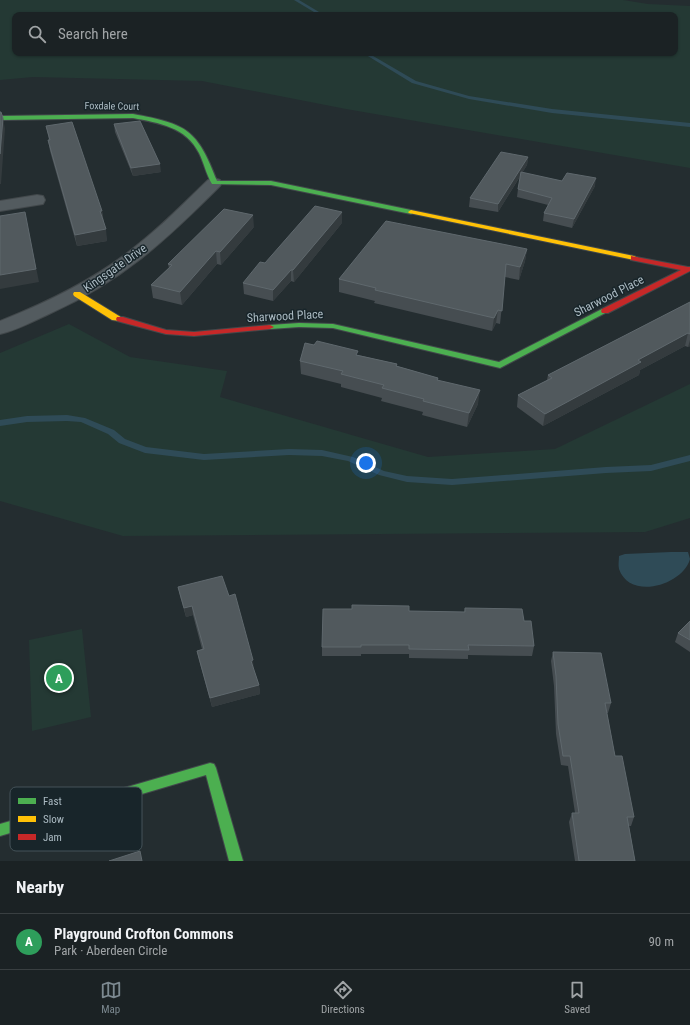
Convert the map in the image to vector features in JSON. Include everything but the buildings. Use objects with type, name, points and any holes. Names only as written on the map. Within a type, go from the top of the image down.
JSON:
[{"type":"street","name":"Foxdale Court","points":[[0,118],[133,116],[170,124],[193,137],[202,149],[214,183]]},
{"type":"street","name":"Kingsgate Drive","points":[[0,328],[77,294],[132,258],[154,240],[214,183]]},
{"type":"street","name":"Sharwood Place","points":[[77,294],[115,318],[166,332],[194,334],[299,325],[333,326],[500,365],[688,269],[272,183],[214,183]]},
{"type":"street","points":[[0,206],[37,200]]},
{"type":"street","points":[[142,788],[210,768],[236,861]]},
{"type":"street","points":[[0,830],[10,827]]},
{"type":"green space","points":[[0,0],[623,0],[648,4],[690,6],[690,168],[346,109],[202,81],[33,77],[0,80]]},
{"type":"green space","points":[[69,324],[130,357],[227,371],[220,397],[428,457],[555,449],[690,384],[690,518],[645,532],[123,536],[0,501],[0,353]]},
{"type":"green space","points":[[82,629],[91,717],[32,731],[29,640]]},
{"type":"water","points":[[688,552],[690,559],[678,576],[656,586],[644,587],[634,585],[625,579],[619,569],[619,556],[625,554]]},
{"type":"waterway","points":[[296,0],[317,12]]},
{"type":"waterway","points":[[370,56],[414,82],[469,97],[552,111],[690,125]]},
{"type":"waterway","points":[[0,423],[27,419],[67,418],[82,420],[111,432],[122,441],[145,450],[204,457],[289,452],[322,453],[350,459],[382,473],[407,479],[452,482],[651,468],[690,458]]},
{"type":"traffic: fast","points":[[0,118],[133,116],[152,119],[178,127],[195,141],[208,166],[214,183],[271,183],[411,212]]},
{"type":"traffic: fast","points":[[270,327],[299,325],[333,326],[500,365],[605,311]]},
{"type":"traffic: fast","points":[[142,788],[210,768],[236,861]]},
{"type":"traffic: fast","points":[[0,830],[10,827]]},
{"type":"traffic: slow","points":[[411,212],[634,258]]},
{"type":"traffic: slow","points":[[77,294],[115,318],[120,319]]},
{"type":"traffic: jam","points":[[605,311],[688,269],[634,258]]},
{"type":"traffic: jam","points":[[120,319],[166,332],[194,334],[270,327]]},
{"type":"place","name":"Playground Crofton Commons","points":[[59,678]]}]
